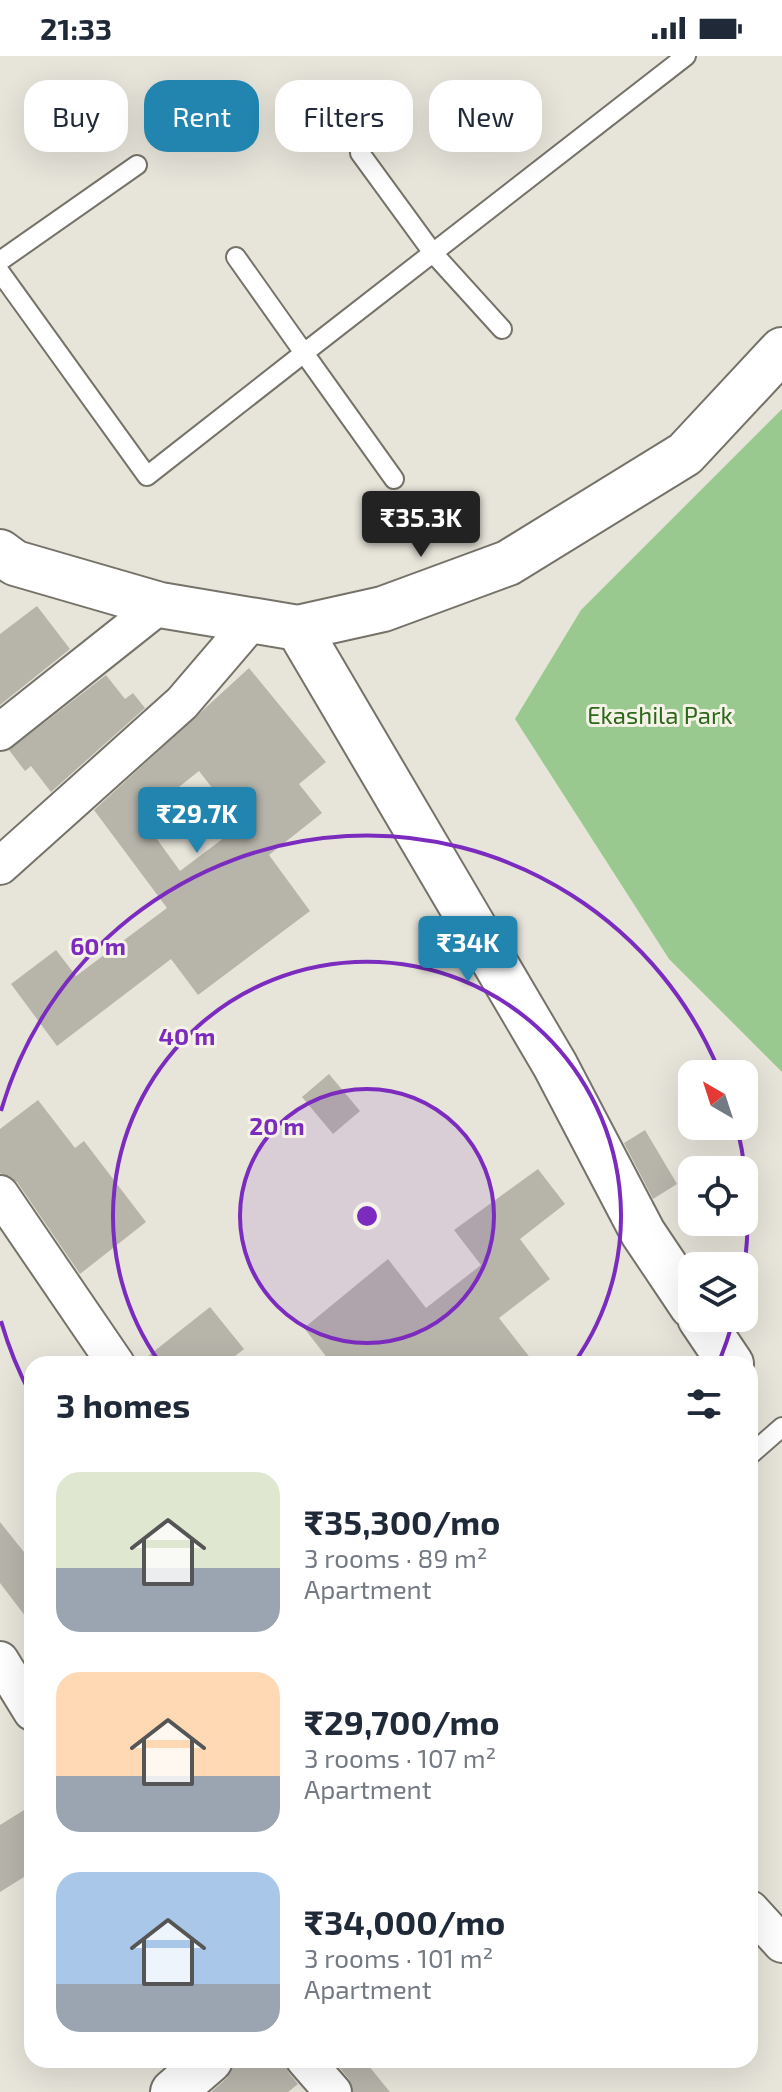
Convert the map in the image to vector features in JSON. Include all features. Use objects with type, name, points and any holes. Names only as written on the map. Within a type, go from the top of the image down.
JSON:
[{"type":"street","points":[[0,552],[15,563],[160,605],[298,628],[383,609],[508,563],[685,454],[782,350]]},
{"type":"street","points":[[0,732],[160,605]]},
{"type":"street","points":[[0,866],[182,703],[253,620]]},
{"type":"street","points":[[298,628],[555,1065],[643,1233],[678,1285]]},
{"type":"street","points":[[0,1194],[111,1356]]},
{"type":"street","points":[[709,1332],[726,1356]]},
{"type":"street","points":[[0,1660],[24,1699]]},
{"type":"street","points":[[758,1918],[782,1944]]},
{"type":"street","points":[[173,2092],[201,2068]]},
{"type":"street","points":[[312,2068],[333,2092]]},
{"type":"lane","points":[[0,272],[147,476],[686,56]]},
{"type":"lane","points":[[360,153],[433,253],[502,329]]},
{"type":"lane","points":[[0,261],[137,165]]},
{"type":"lane","points":[[236,257],[394,479]]},
{"type":"lane","points":[[758,1448],[782,1427]]},
{"type":"green space","name":"Ekashila Park","points":[[782,409],[782,1072],[669,959],[515,719],[581,610]]},
{"type":"building","points":[[37,606],[70,649],[0,705],[0,634]]},
{"type":"building","points":[[249,668],[326,762],[299,784],[322,813],[269,855],[310,911],[198,995],[171,959],[57,1046],[11,984],[56,950],[76,976],[167,908],[94,810]],"holes":[[[199,771],[241,825],[180,871],[141,817]]]},
{"type":"building","points":[[106,675],[125,699],[133,693],[145,708],[51,792],[31,766],[25,771],[9,750]]},
{"type":"building","points":[[329,1074],[360,1111],[333,1134],[302,1097]]},
{"type":"building","points":[[38,1100],[75,1148],[84,1141],[146,1222],[80,1274],[17,1182],[0,1173],[0,1129]]},
{"type":"building","points":[[645,1130],[677,1184],[653,1199],[624,1143]]},
{"type":"building","points":[[538,1169],[565,1204],[520,1239],[550,1279],[499,1318],[529,1356],[326,1356],[304,1328],[388,1259],[426,1308],[481,1265],[454,1230]]},
{"type":"building","points":[[210,1307],[244,1349],[235,1356],[148,1356]]},
{"type":"building","points":[[0,1522],[24,1552],[24,1614],[0,1583]]},
{"type":"building","points":[[24,1810],[24,1877],[0,1892],[0,1825]]},
{"type":"building","points":[[231,2068],[287,2068],[298,2084],[288,2092],[211,2092],[227,2078]]},
{"type":"building","points":[[340,2068],[370,2068],[390,2092],[353,2092],[349,2079]]}]
